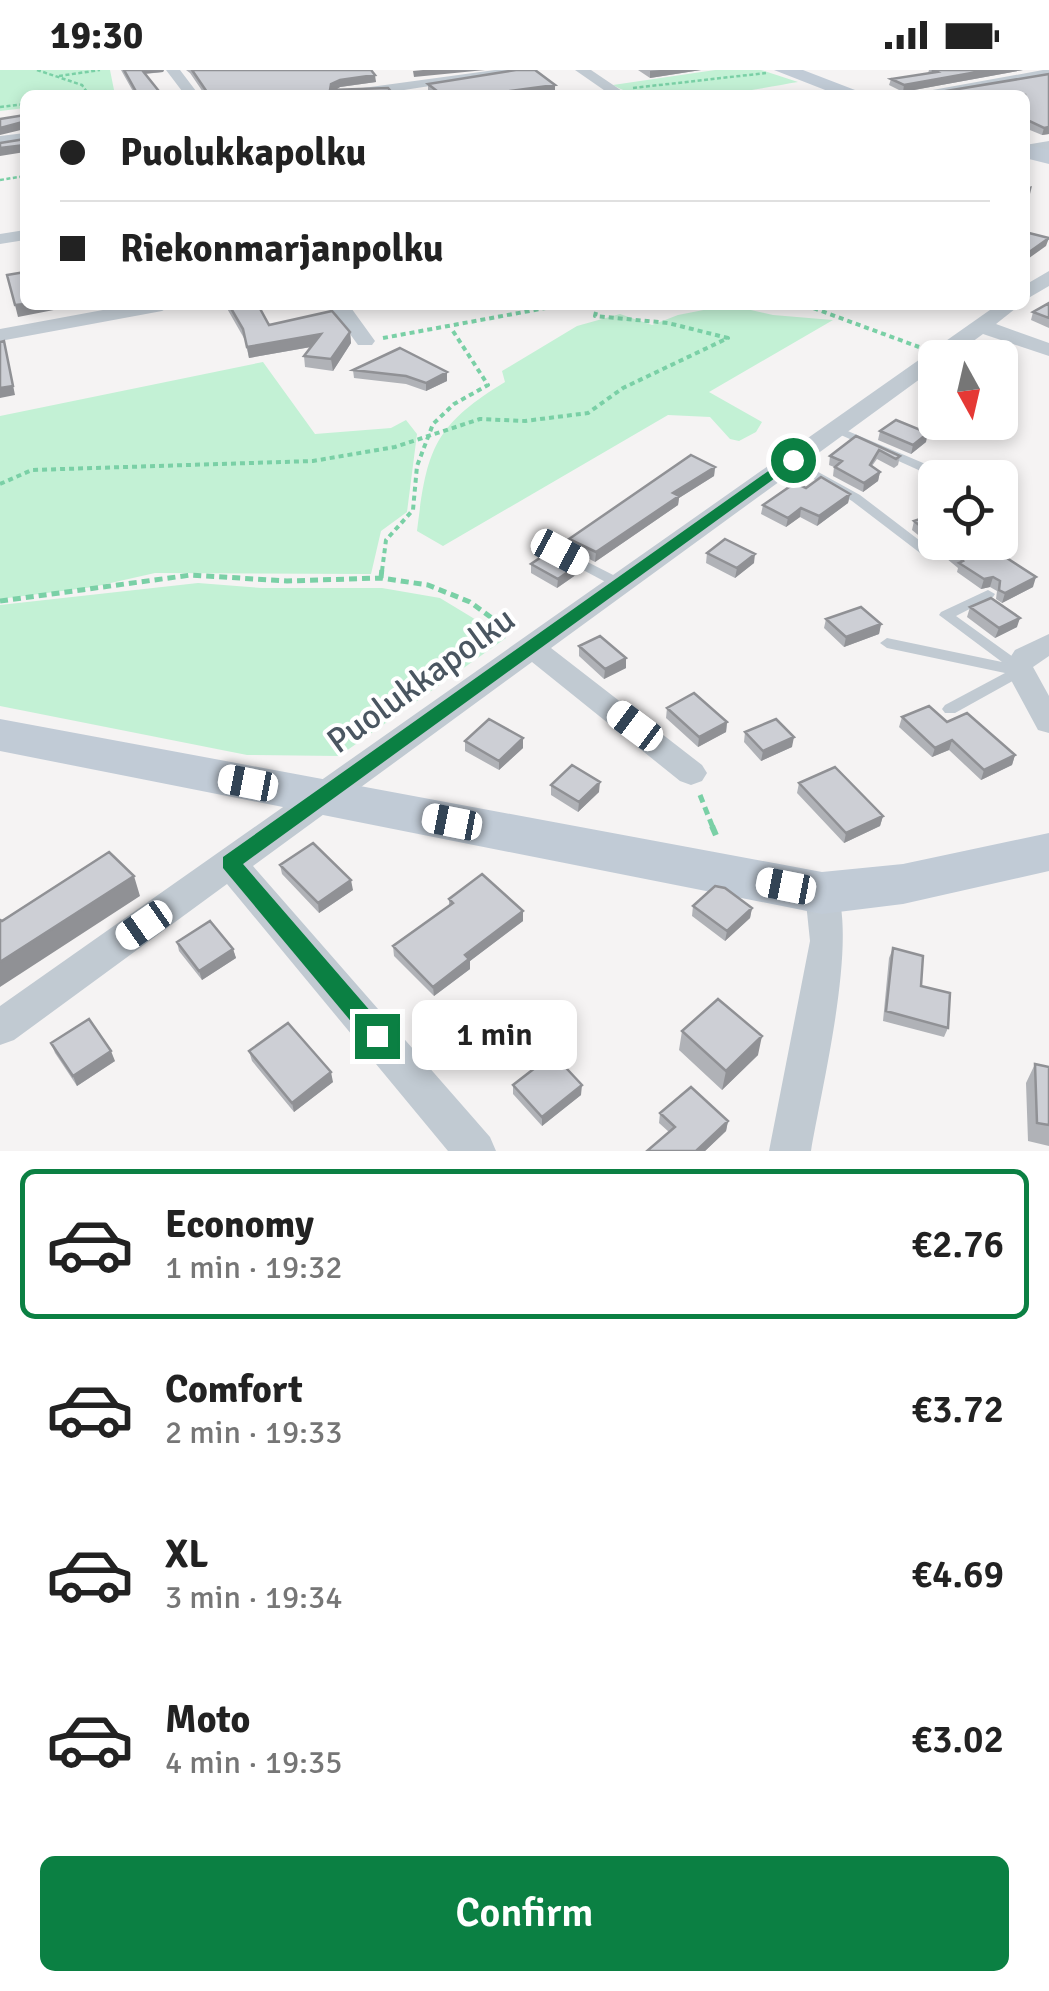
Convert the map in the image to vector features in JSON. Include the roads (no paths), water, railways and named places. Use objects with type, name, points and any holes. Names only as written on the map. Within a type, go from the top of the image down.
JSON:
[{"type":"street","points":[[173,70],[188,90]]},
{"type":"street","points":[[378,90],[525,70]]},
{"type":"street","points":[[582,70],[613,90]]},
{"type":"street","points":[[789,72],[838,90]]},
{"type":"street","points":[[943,90],[1049,73]]},
{"type":"street","points":[[0,335],[135,310]]},
{"type":"street","points":[[343,310],[365,341]]},
{"type":"street","name":"Puolukkapolku","points":[[961,340],[1003,310]]},
{"type":"street","points":[[981,326],[1049,350]]},
{"type":"street","name":"Puolukkapolku","points":[[0,1028],[918,371]]},
{"type":"street","points":[[1049,643],[1025,656],[1019,669],[1049,722]]},
{"type":"street","points":[[531,648],[691,774]]},
{"type":"street","points":[[0,735],[822,893],[903,884],[1049,852]]},
{"type":"street","points":[[230,863],[475,1151]]},
{"type":"street","points":[[790,1151],[828,940],[822,893]]},
{"type":"lane","points":[[836,429],[918,465]]},
{"type":"lane","points":[[791,461],[856,498],[918,545]]},
{"type":"lane","points":[[560,552],[620,584]]},
{"type":"lane","points":[[988,594],[946,615],[1019,669]]},
{"type":"lane","points":[[887,643],[1019,669]]},
{"type":"lane","points":[[950,709],[1019,669]]}]
